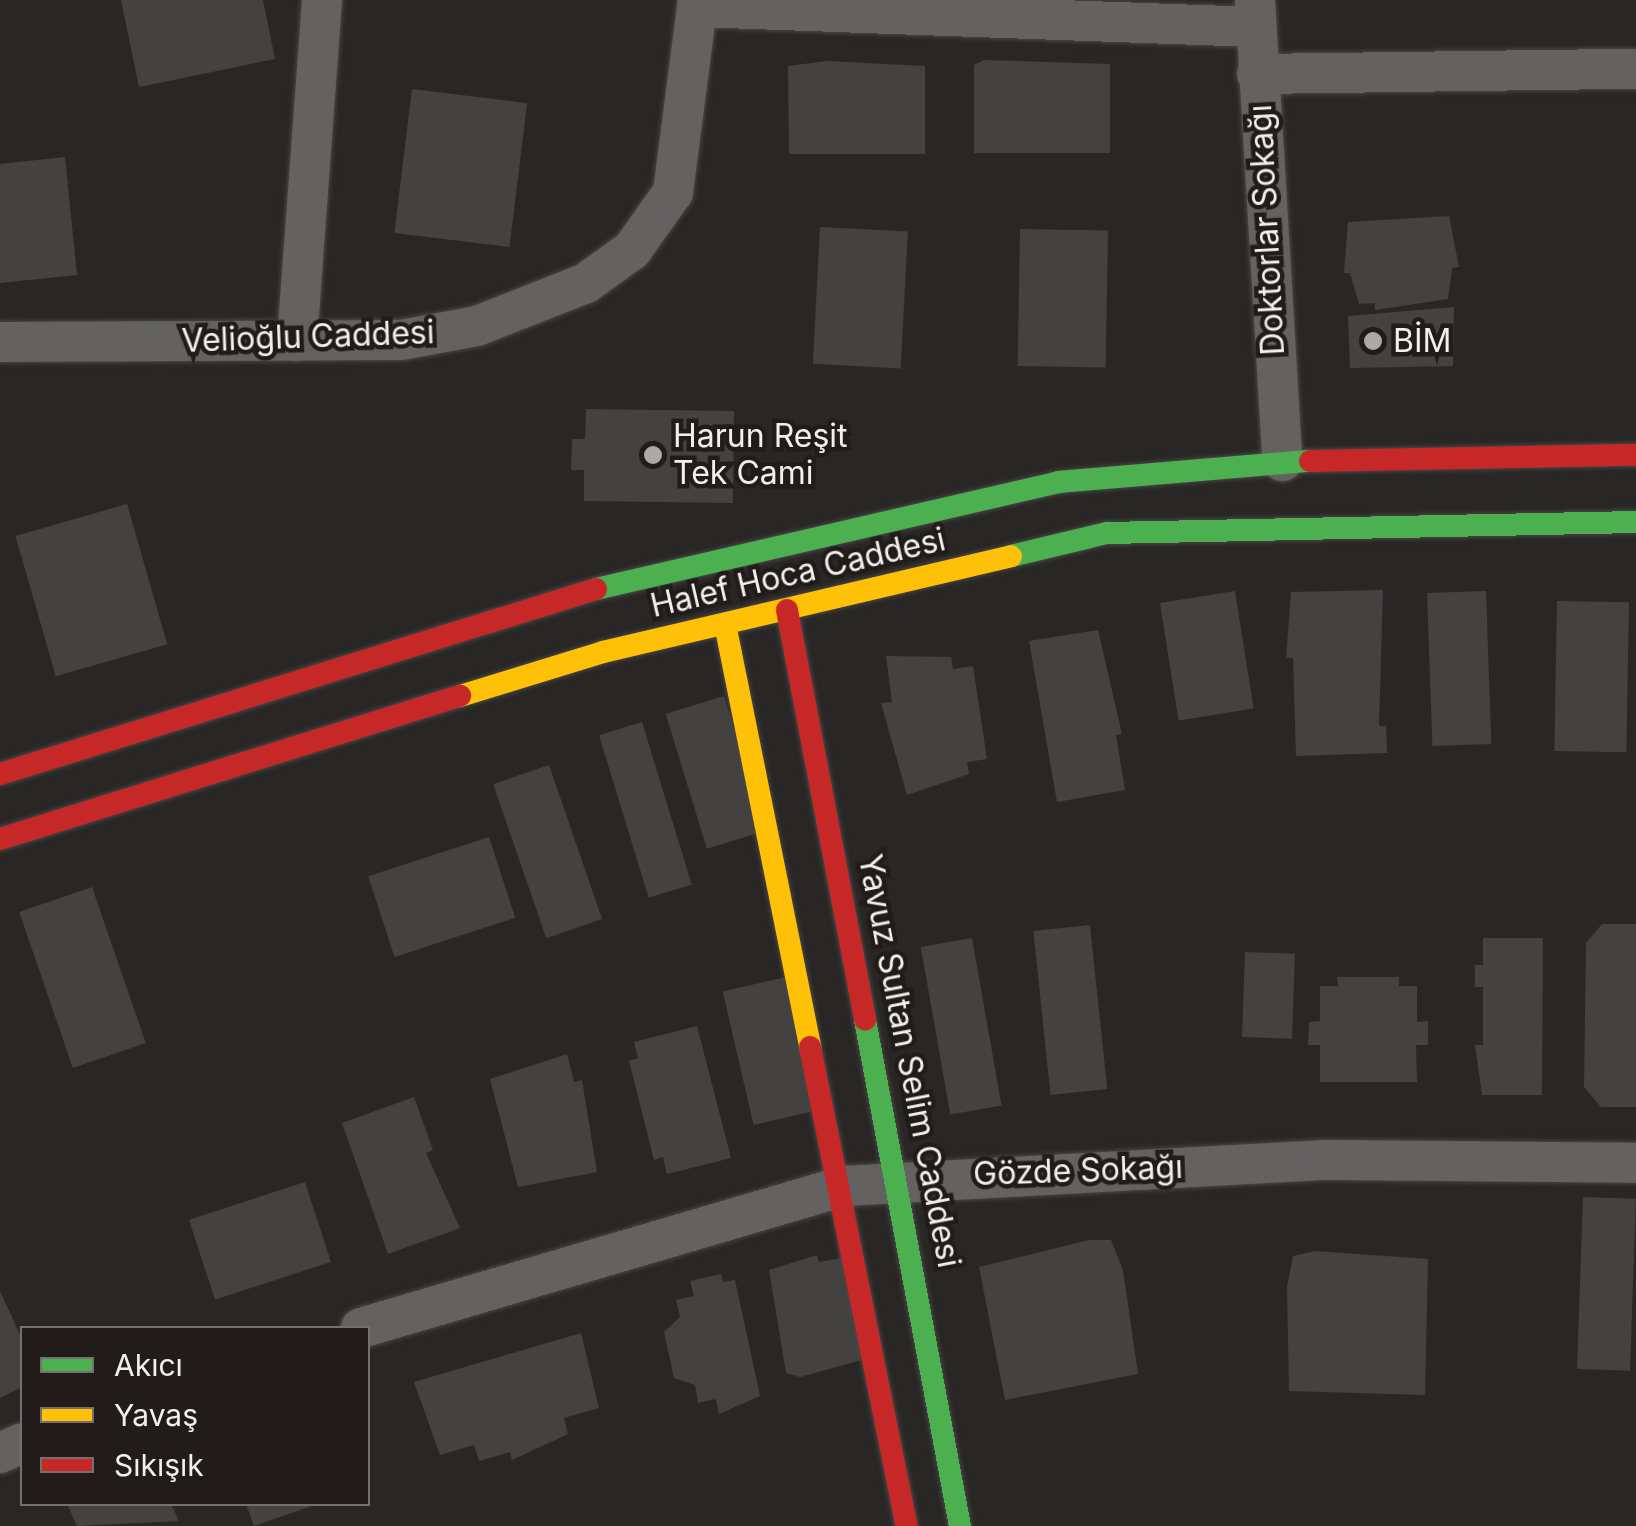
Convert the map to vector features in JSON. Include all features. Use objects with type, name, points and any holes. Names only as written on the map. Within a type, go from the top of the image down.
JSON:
[{"type":"main road","name":"Halef Hoca Caddesi","points":[[0,774],[576,592],[1058,482],[1282,460],[1636,455]]},
{"type":"main road","name":"Halef Hoca Caddesi","points":[[0,839],[603,652],[1107,532],[1636,522]]},
{"type":"main road","name":"Yavuz Sultan Selim Caddesi","points":[[787,610],[900,1179],[960,1526]]},
{"type":"main road","points":[[725,624],[844,1186],[907,1526]]},
{"type":"street","points":[[297,341],[322,0]]},
{"type":"street","points":[[698,3],[1256,14]]},
{"type":"street","name":"Velioğlu Caddesi","points":[[0,342],[400,340],[476,326],[586,283],[621,259],[673,192],[698,3]]},
{"type":"street","name":"Doktorlar Sokağı","points":[[1256,14],[1282,460]]},
{"type":"street","points":[[1257,74],[1636,69]]},
{"type":"street","name":"Gözde Sokağı","points":[[368,1326],[844,1186],[900,1179],[1322,1160],[1636,1163]]},
{"type":"building","points":[[121,0],[263,0],[275,59],[139,87]]},
{"type":"building","points":[[984,60],[1110,64],[1110,153],[974,153],[974,65]]},
{"type":"building","points":[[827,61],[925,66],[925,154],[789,154],[788,66]]},
{"type":"building","points":[[412,89],[527,103],[509,247],[394,233]]},
{"type":"building","points":[[65,157],[77,275],[0,283],[0,164]]},
{"type":"building","points":[[1449,216],[1459,267],[1452,268],[1448,299],[1375,310],[1375,303],[1359,304],[1350,273],[1344,273],[1348,222]]},
{"type":"building","points":[[820,227],[908,232],[901,368],[813,364]]},
{"type":"building","points":[[1020,229],[1108,231],[1106,368],[1018,366]]},
{"type":"building","points":[[1454,307],[1453,366],[1350,368],[1348,316]]},
{"type":"building","name":"Harun Reşit Tek Cami","points":[[586,409],[734,411],[733,503],[584,501],[584,470],[571,470],[572,439],[585,439]]},
{"type":"building","points":[[127,504],[167,644],[56,676],[15,536]]},
{"type":"building","points":[[1383,590],[1379,726],[1386,726],[1387,753],[1296,756],[1293,658],[1286,658],[1291,592]]},
{"type":"building","points":[[1235,591],[1254,709],[1179,720],[1160,603]]},
{"type":"building","points":[[1486,591],[1491,744],[1432,746],[1427,593]]},
{"type":"building","points":[[1557,601],[1629,602],[1626,752],[1554,751]]},
{"type":"building","points":[[1098,630],[1122,734],[1116,735],[1125,790],[1057,802],[1029,641]]},
{"type":"building","points":[[886,656],[951,657],[953,669],[973,666],[987,759],[967,762],[969,774],[907,795],[881,703],[892,702]]},
{"type":"building","points":[[724,696],[765,831],[707,849],[666,714]]},
{"type":"building","points":[[642,722],[692,885],[649,898],[599,735]]},
{"type":"building","points":[[549,765],[602,919],[546,938],[493,784]]},
{"type":"building","points":[[489,837],[515,918],[394,957],[368,876]]},
{"type":"building","points":[[92,887],[146,1043],[73,1068],[19,912]]},
{"type":"building","points":[[1602,924],[1636,924],[1636,1107],[1601,1107],[1584,1087],[1586,943]]},
{"type":"building","points":[[1090,925],[1107,1089],[1051,1095],[1033,931]]},
{"type":"building","points":[[972,938],[1002,1105],[950,1114],[921,947]]},
{"type":"building","points":[[1483,938],[1543,938],[1542,1095],[1482,1095],[1475,1045],[1483,1045],[1483,987],[1475,987],[1475,965],[1483,965]]},
{"type":"building","points":[[1245,952],[1295,954],[1292,1039],[1242,1037]]},
{"type":"building","points":[[790,976],[821,1109],[754,1125],[723,992]]},
{"type":"building","points":[[1337,977],[1399,977],[1399,986],[1417,986],[1417,1022],[1428,1021],[1428,1045],[1416,1045],[1417,1082],[1320,1082],[1320,1045],[1308,1045],[1309,1022],[1320,1021],[1320,986],[1338,986]]},
{"type":"building","points":[[697,1026],[731,1158],[667,1174],[663,1157],[654,1160],[629,1061],[638,1058],[634,1042]]},
{"type":"building","points":[[567,1054],[574,1082],[582,1080],[597,1172],[518,1187],[490,1079]]},
{"type":"building","points":[[414,1097],[433,1150],[426,1153],[460,1228],[388,1254],[342,1123]]},
{"type":"building","points":[[305,1182],[331,1262],[215,1300],[189,1220]]},
{"type":"building","points":[[1583,1197],[1636,1199],[1630,1371],[1577,1369]]},
{"type":"building","points":[[1089,1240],[1111,1240],[1123,1270],[1138,1374],[1005,1400],[979,1267]]},
{"type":"building","points":[[1315,1251],[1428,1259],[1425,1395],[1289,1391],[1287,1287],[1293,1256]]},
{"type":"building","points":[[817,1255],[819,1262],[847,1257],[865,1359],[800,1377],[786,1373],[769,1270]]},
{"type":"building","points":[[721,1274],[723,1282],[735,1280],[760,1396],[719,1414],[716,1399],[698,1403],[695,1385],[674,1378],[664,1332],[680,1317],[676,1300],[694,1296],[690,1281]]},
{"type":"building","points":[[0,1291],[20,1335],[20,1388],[0,1398]]},
{"type":"building","points":[[581,1333],[599,1408],[564,1418],[568,1434],[512,1460],[510,1452],[479,1461],[474,1445],[440,1455],[414,1382]]},
{"type":"building","points":[[68,1506],[172,1506],[179,1521],[77,1526]]},
{"type":"building","points":[[247,1506],[312,1506],[254,1526]]},
{"type":"traffic: fast","points":[[596,589],[1058,482],[1310,461]]},
{"type":"traffic: fast","points":[[1011,556],[1107,533],[1636,522]]},
{"type":"traffic: fast","points":[[865,1020],[960,1526]]},
{"type":"traffic: slow","points":[[460,696],[603,652],[1011,556]]},
{"type":"traffic: slow","points":[[725,624],[810,1047]]},
{"type":"traffic: jam","points":[[1310,461],[1636,455]]},
{"type":"traffic: jam","points":[[0,774],[596,589]]},
{"type":"traffic: jam","points":[[787,610],[865,1020]]},
{"type":"traffic: jam","points":[[0,839],[460,696]]},
{"type":"traffic: jam","points":[[810,1047],[907,1526]]},
{"type":"place","name":"BİM","points":[[1373,341]]},
{"type":"place","name":"Harun Reşit Tek Cami","points":[[653,455]]}]
